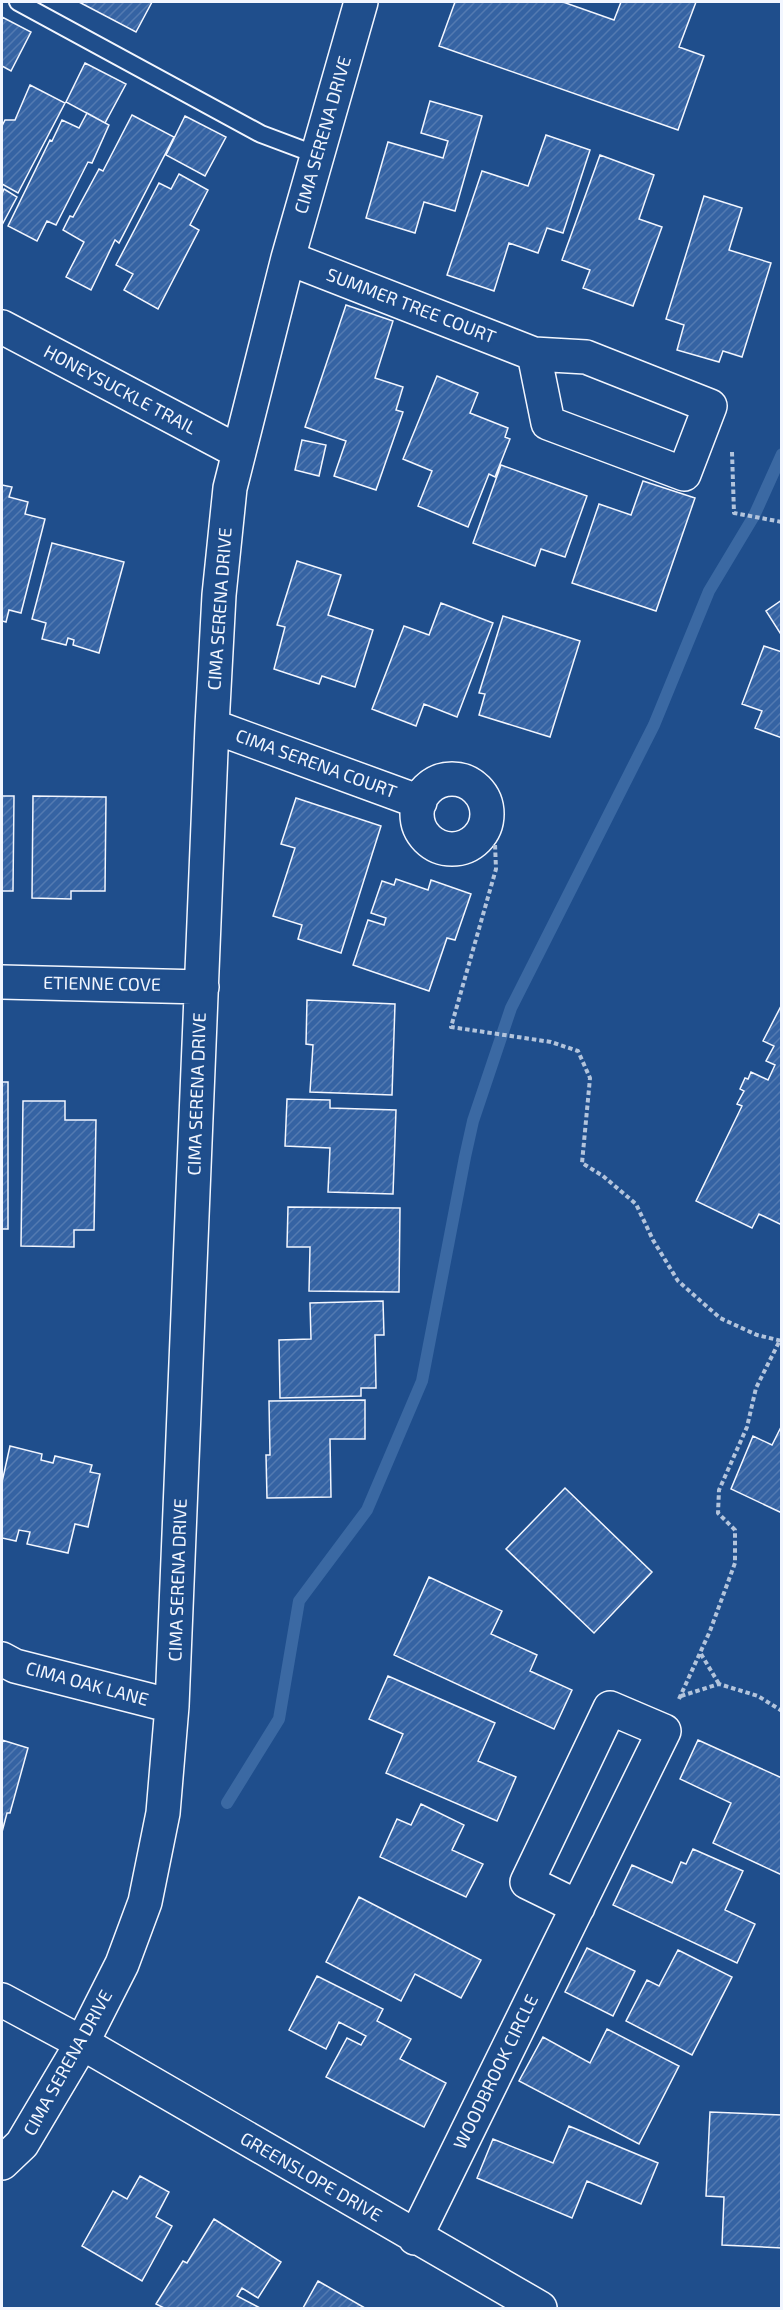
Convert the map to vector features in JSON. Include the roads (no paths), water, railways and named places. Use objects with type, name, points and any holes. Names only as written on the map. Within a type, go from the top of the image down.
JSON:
[{"type":"street","name":"CIMA SERENA DRIVE","points":[[2,2163],[22,2144],[82,2043],[122,1964],[145,1902],[164,1813],[172,1706],[219,595],[230,488],[288,258],[361,2]]},
{"type":"street","name":"SUMMER TREE COURT","points":[[288,258],[534,354],[586,357],[710,406],[684,474],[548,423],[534,354]]},
{"type":"street","name":"HONEYSUCKLE TRAIL","points":[[2,327],[239,452]]},
{"type":"street","name":"CIMA SERENA COURT","points":[[213,726],[420,802]]},
{"type":"street","name":"CIMA SERENA COURT","points":[[446,780],[458,780],[469,784],[478,791],[485,802],[487,813],[480,836],[471,844],[459,849],[446,849],[435,845],[425,837],[419,826],[417,814],[420,802],[425,792],[435,784],[446,780]]},
{"type":"street","name":"ETIENNE COVE","points":[[2,982],[202,987]]},
{"type":"street","name":"CIMA OAK LANE","points":[[2,1659],[15,1666],[172,1706]]},
{"type":"street","name":"WOODBROOK CIRCLE","points":[[415,2238],[578,1907],[664,1731],[610,1708],[527,1882],[578,1907]]},
{"type":"street","name":"GREENSLOPE DRIVE","points":[[2,2000],[82,2043],[415,2238],[540,2308]]},
{"type":"lane","points":[[18,2],[261,134],[317,155]]},
{"type":"waterway","points":[[227,1803],[279,1719],[299,1601],[367,1510],[422,1381],[473,1121],[511,1008],[654,725],[709,591],[754,516],[782,454]]}]
